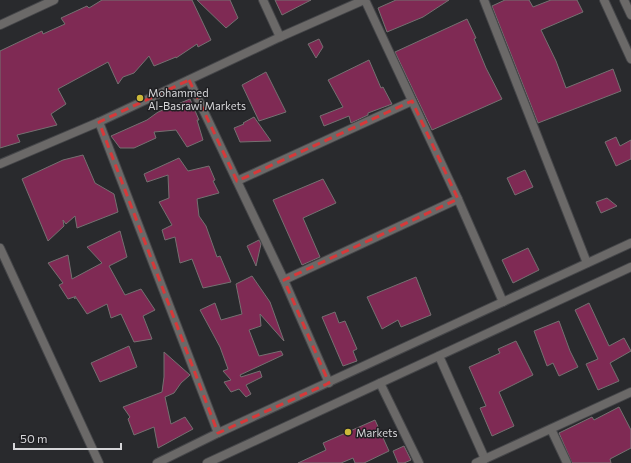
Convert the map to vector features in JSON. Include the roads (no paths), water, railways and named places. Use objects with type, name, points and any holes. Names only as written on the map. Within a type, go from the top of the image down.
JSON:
[{"type":"street","points":[[0,25],[37,3],[54,0]]},
{"type":"street","points":[[263,0],[280,37]]},
{"type":"street","points":[[0,164],[99,122],[280,37],[364,0],[458,199],[503,302]]},
{"type":"street","points":[[484,0],[587,263]]},
{"type":"street","points":[[604,0],[631,58]]},
{"type":"street","points":[[190,80],[284,280],[329,383]]},
{"type":"street","points":[[237,181],[412,102]]},
{"type":"street","points":[[99,122],[218,433]]},
{"type":"street","points":[[284,280],[458,199]]},
{"type":"street","points":[[157,463],[218,433],[631,243]]},
{"type":"street","points":[[0,248],[99,463]]},
{"type":"street","points":[[207,463],[631,267]]},
{"type":"street","points":[[439,356],[485,459]]},
{"type":"street","points":[[380,383],[419,463]]},
{"type":"street","points":[[476,463],[631,392]]},
{"type":"street","points":[[551,429],[567,463]]},
{"type":"place","name":"Mohammed Al-Basrawi Markets","points":[[140,98]]},
{"type":"place","name":"Markets","points":[[348,432]]}]
